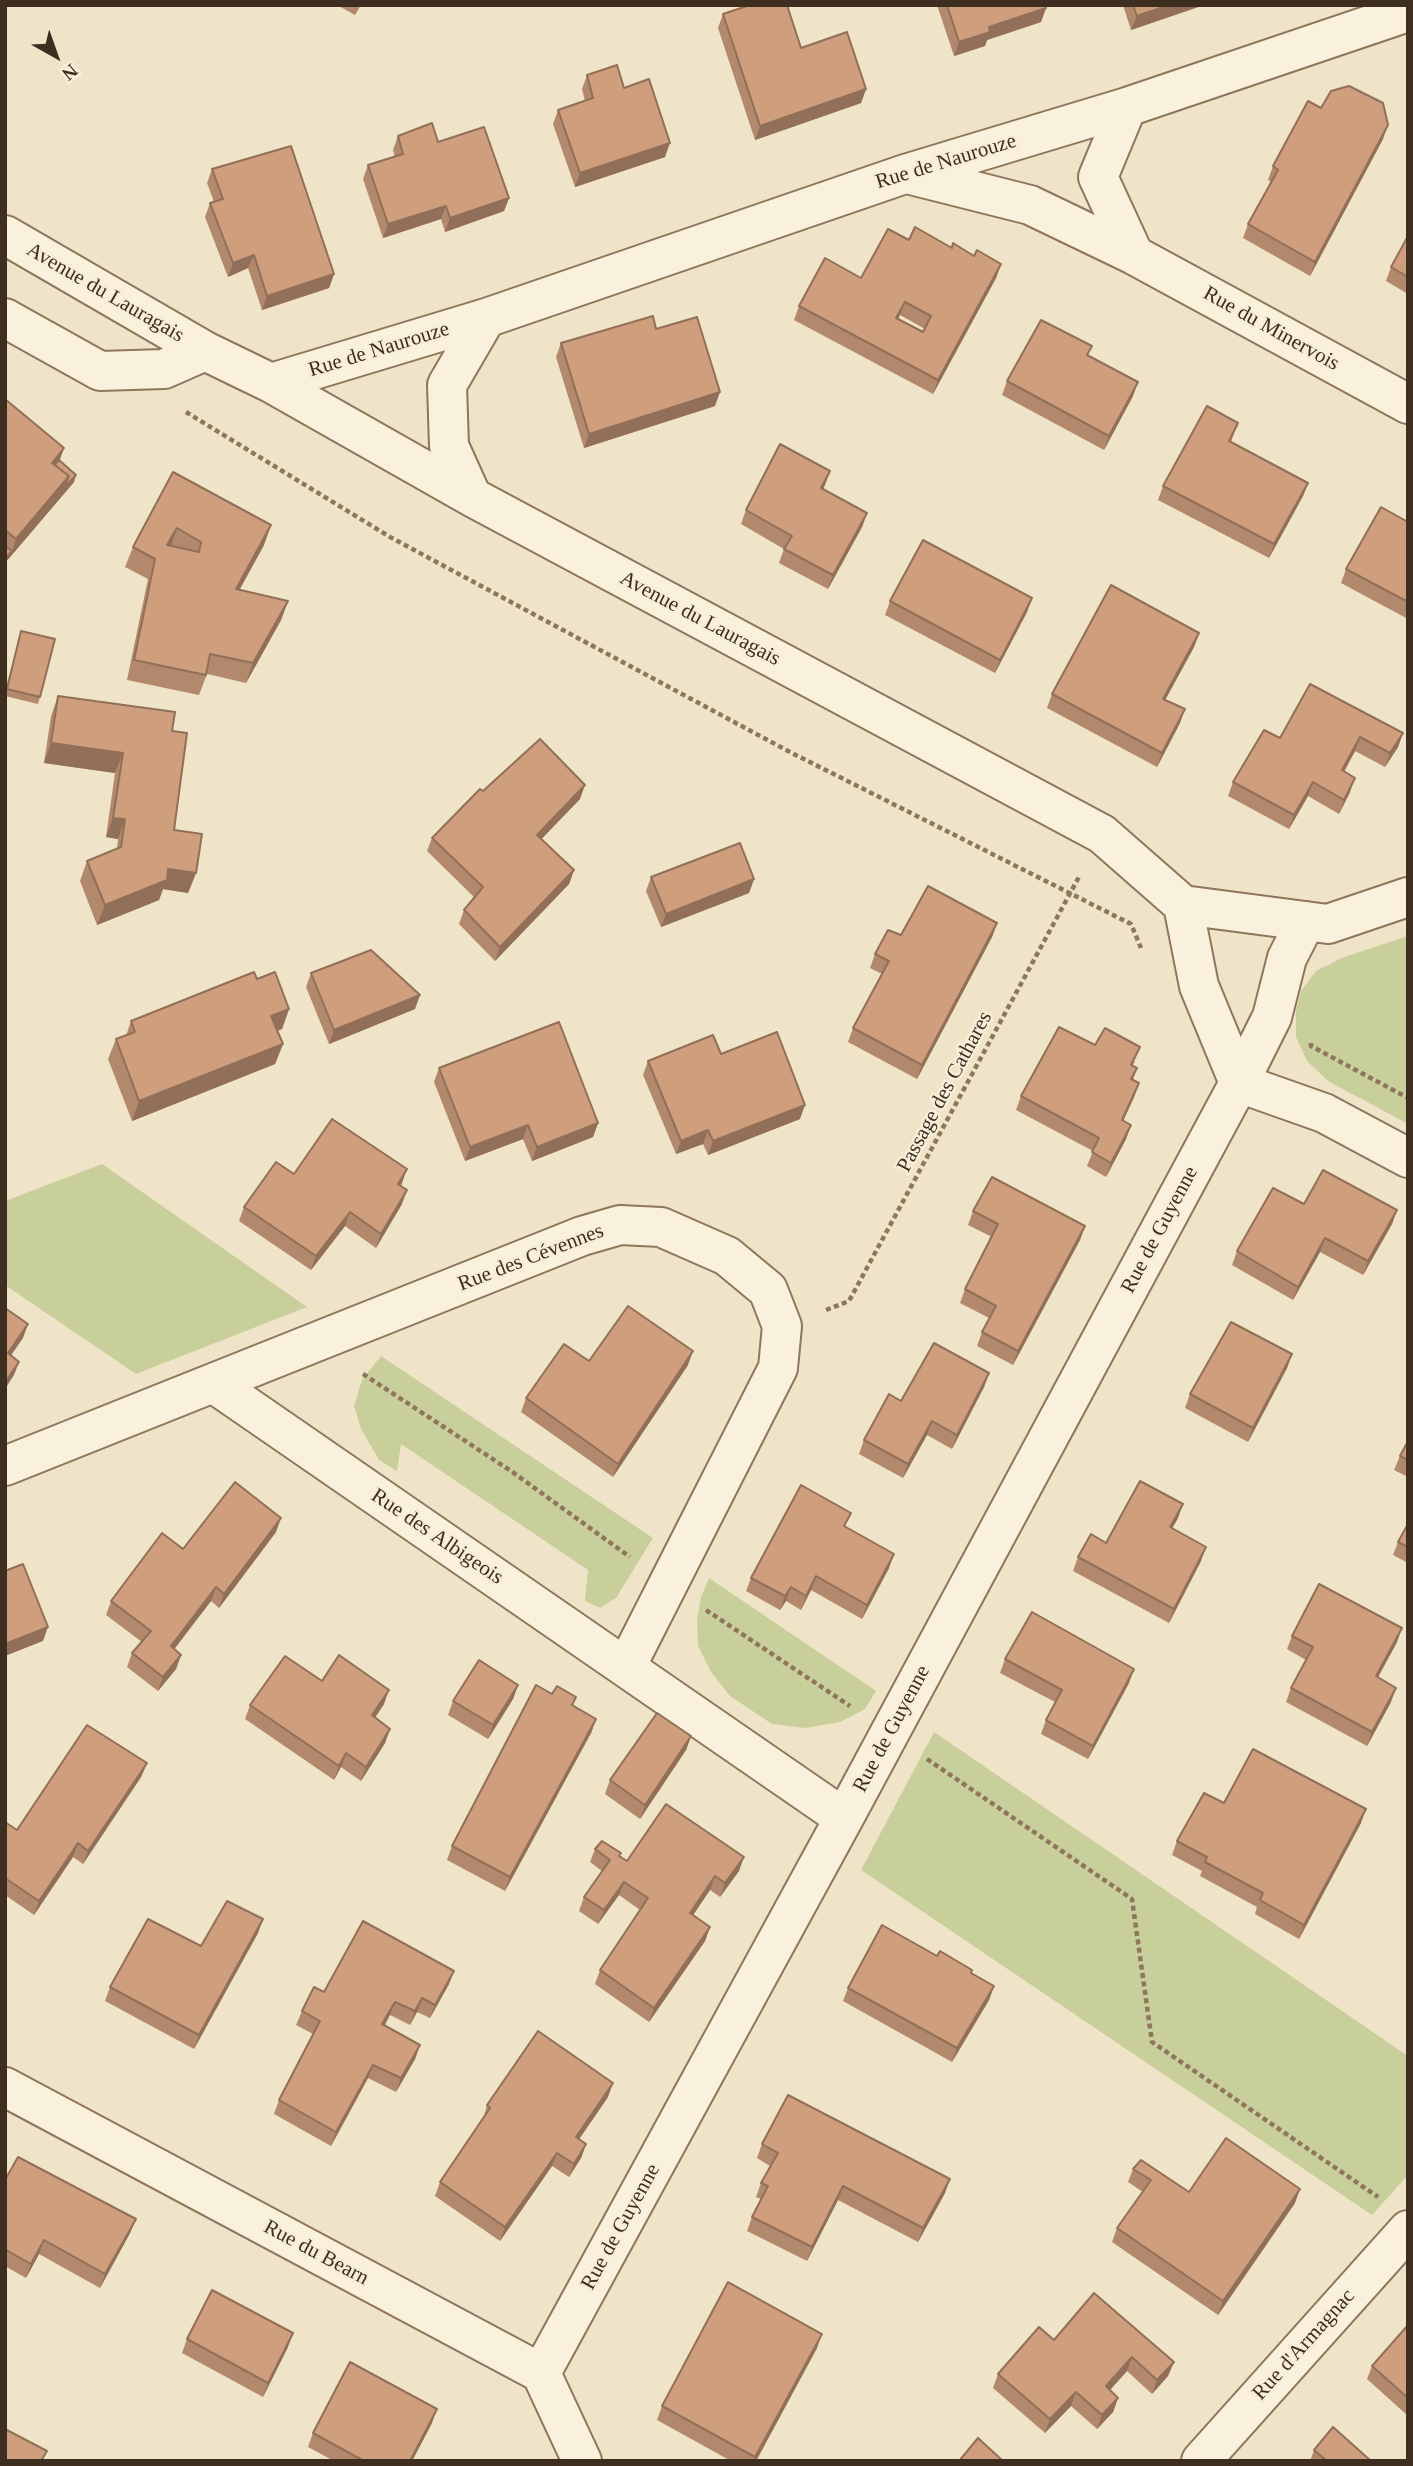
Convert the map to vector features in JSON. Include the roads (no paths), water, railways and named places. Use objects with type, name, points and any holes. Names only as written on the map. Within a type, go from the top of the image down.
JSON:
[{"type":"street","name":"Rue de Naurouze","points":[[271,383],[486,318],[905,174],[1127,107],[1408,12]]},
{"type":"street","points":[[1127,107],[1098,177],[1134,255]]},
{"type":"street","name":"Rue du Minervois","points":[[905,174],[1030,205],[1134,255],[1408,404]]},
{"type":"street","name":"Avenue du Lauragais","points":[[5,235],[205,351],[271,383],[472,496],[1102,834],[1183,905]]},
{"type":"street","name":"Avenue du Lauragais","points":[[5,318],[100,371],[164,369],[205,351]]},
{"type":"street","name":"Rue de Naurouze","points":[[472,496],[449,446],[447,385],[486,318]]},
{"type":"street","points":[[1408,897],[1328,924],[1183,905],[1199,986],[1238,1083],[1324,1114],[1408,1158]]},
{"type":"street","name":"Rue de Guyenne","points":[[541,2373],[890,1733],[1238,1083],[1272,1017],[1287,958],[1306,921]]},
{"type":"street","name":"Rue des Cévennes","points":[[214,1383],[582,1236],[620,1225],[661,1227],[727,1256],[768,1290],[782,1326],[778,1368],[626,1667]]},
{"type":"street","points":[[5,1466],[214,1383]]},
{"type":"street","name":"Rue des Albigeois","points":[[214,1383],[844,1818]]},
{"type":"street","name":"Rue du Bearn","points":[[5,2087],[541,2373]]},
{"type":"street","name":"Rue d'Armagnac","points":[[1201,2461],[1397,2216]]},
{"type":"street","points":[[541,2373],[582,2461]]}]
